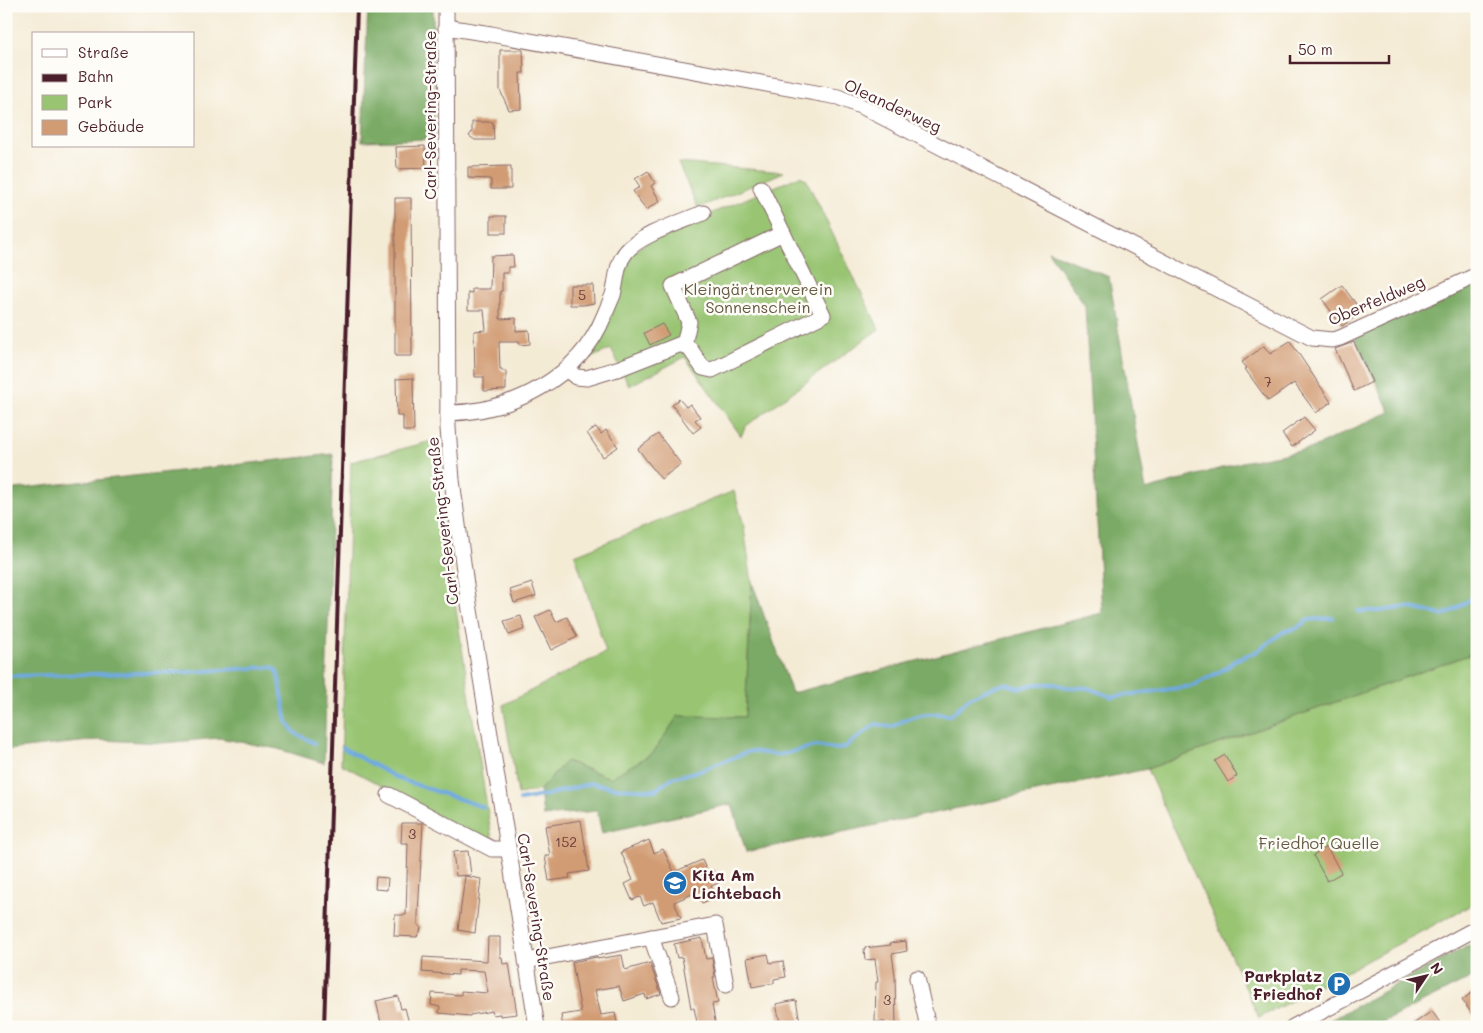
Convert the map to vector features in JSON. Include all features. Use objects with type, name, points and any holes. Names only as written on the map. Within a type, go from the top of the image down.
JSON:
[{"type":"street","name":"Carl-Severing-Straße","points":[[446,6],[449,450],[456,516],[537,1027]]},
{"type":"street","name":"Oleanderweg","points":[[446,27],[838,97],[865,108],[1207,285]]},
{"type":"street","points":[[566,369],[576,377],[587,378],[620,368],[681,344],[690,349],[703,368],[712,370],[823,315],[761,188]]},
{"type":"street","points":[[448,413],[479,411],[517,400],[542,387],[566,369],[583,351],[603,319],[613,295],[620,261],[626,252],[638,240],[703,213]]},
{"type":"street","points":[[684,345],[689,322],[673,286],[783,233]]},
{"type":"street","name":"Oberfeldweg","points":[[1207,285],[1312,338],[1332,340],[1477,275]]},
{"type":"street","points":[[389,795],[492,849],[508,849]]},
{"type":"street","points":[[526,961],[715,925],[726,985]]},
{"type":"street","points":[[1296,1026],[1477,928]]},
{"type":"street","points":[[651,937],[672,997]]},
{"type":"street","points":[[917,978],[928,1027]]},
{"type":"green space","points":[[368,6],[433,6],[434,139],[362,141]]},
{"type":"green space","points":[[678,163],[784,172],[698,208]]},
{"type":"green space","name":"Kleingärtnerverein Sonnenschein","points":[[800,176],[806,179],[879,329],[746,426],[741,436],[685,357],[629,386],[611,349],[577,364],[629,255],[653,238]]},
{"type":"green space","points":[[1048,251],[1109,277],[1146,490],[1242,462],[1310,449],[1390,412],[1355,338],[1477,281],[1477,652],[1147,769],[746,852],[732,804],[602,833],[597,811],[543,816],[540,790],[566,761],[610,778],[653,753],[678,716],[745,717],[752,582],[792,693],[1102,613],[1085,306]]},
{"type":"green space","points":[[436,440],[442,520],[493,846],[341,764],[351,462]]},
{"type":"green space","points":[[333,454],[324,763],[278,749],[219,738],[162,743],[99,740],[6,750],[6,490]]},
{"type":"green space","points":[[734,491],[743,522],[752,582],[745,717],[678,716],[653,753],[610,778],[566,761],[540,790],[518,794],[503,705],[606,652],[575,555]]},
{"type":"green space","name":"Friedhof Quelle","points":[[1477,652],[1477,902],[1259,1018],[1147,769]]},
{"type":"green space","points":[[1477,941],[1477,975],[1373,1027],[1317,1027]]},
{"type":"building","points":[[500,50],[523,50],[524,73],[520,73],[521,109],[509,110],[500,90]]},
{"type":"building","points":[[472,122],[493,122],[494,140],[475,140],[469,136],[472,132]]},
{"type":"building","points":[[425,146],[426,168],[397,169],[396,147]]},
{"type":"building","points":[[511,166],[511,189],[491,189],[491,180],[489,179],[468,178],[468,167]]},
{"type":"building","points":[[648,171],[655,183],[651,186],[660,201],[646,210],[633,191],[640,187],[635,179]]},
{"type":"building","points":[[395,198],[411,198],[412,356],[395,356]]},
{"type":"building","points":[[491,216],[506,216],[506,233],[491,233]]},
{"type":"building","points":[[513,255],[514,267],[508,267],[508,273],[502,273],[500,319],[516,318],[516,331],[529,330],[530,344],[520,345],[519,342],[499,342],[500,369],[506,371],[506,390],[484,391],[484,377],[475,377],[474,331],[486,330],[484,310],[468,310],[468,292],[472,293],[472,289],[490,289],[491,256]]},
{"type":"building","points":[[570,285],[593,285],[594,303],[570,305]]},
{"type":"building","points":[[1342,285],[1362,312],[1342,326],[1322,299]]},
{"type":"building","points":[[662,324],[669,335],[650,345],[644,333]]},
{"type":"building","points":[[1290,341],[1331,402],[1316,413],[1294,383],[1268,401],[1242,362],[1264,346],[1270,354]]},
{"type":"building","points":[[1354,342],[1372,382],[1354,391],[1335,349]]},
{"type":"building","points":[[413,378],[414,431],[403,431],[403,416],[397,416],[396,379]]},
{"type":"building","points":[[679,399],[686,407],[690,404],[700,417],[695,420],[701,427],[693,433],[672,405]]},
{"type":"building","points":[[1304,417],[1315,430],[1292,447],[1282,433]]},
{"type":"building","points":[[596,427],[601,434],[606,430],[618,447],[603,457],[587,433]]},
{"type":"building","points":[[658,434],[681,464],[661,479],[638,449]]},
{"type":"building","points":[[532,583],[536,596],[514,603],[510,590]]},
{"type":"building","points":[[550,610],[556,622],[567,617],[577,637],[551,650],[535,617]]},
{"type":"building","points":[[521,616],[525,629],[509,635],[504,621]]},
{"type":"building","points":[[1225,755],[1237,776],[1228,782],[1215,761]]},
{"type":"building","points":[[581,820],[589,871],[569,874],[570,878],[549,881],[545,856],[550,856],[545,826]]},
{"type":"building","points":[[402,823],[423,823],[418,915],[418,925],[421,927],[417,937],[394,936],[395,915],[406,915],[408,843],[401,843]]},
{"type":"building","points":[[649,840],[654,853],[663,849],[674,872],[702,860],[708,873],[713,870],[719,883],[711,886],[716,897],[702,903],[697,892],[674,902],[681,918],[661,922],[653,902],[644,906],[640,897],[632,900],[625,884],[633,880],[621,852]]},
{"type":"building","points":[[1327,847],[1341,873],[1327,881],[1313,855]]},
{"type":"building","points":[[468,851],[471,875],[456,876],[453,852]]},
{"type":"building","points":[[465,876],[481,879],[475,933],[458,930]]},
{"type":"building","points":[[376,877],[388,878],[387,890],[375,889]]},
{"type":"building","points":[[488,937],[500,937],[500,957],[502,957],[503,964],[509,963],[517,1014],[500,1016],[500,1014],[493,1015],[492,1011],[470,1016],[439,1013],[440,1007],[431,1005],[432,993],[461,995],[461,991],[488,993],[484,971],[458,970],[458,975],[422,972],[423,957],[487,961]]},
{"type":"building","points":[[702,938],[706,959],[712,958],[715,977],[713,977],[718,1003],[712,1004],[716,1027],[698,1027],[694,1008],[691,1008],[682,957],[677,958],[674,944]]},
{"type":"building","points":[[906,941],[907,951],[892,954],[895,975],[896,1027],[885,1027],[885,1022],[875,1022],[876,982],[878,982],[875,959],[865,960],[864,948]]},
{"type":"building","points":[[768,954],[770,963],[783,961],[786,977],[774,979],[774,983],[752,987],[747,958]]},
{"type":"building","points":[[622,955],[625,970],[650,963],[661,994],[646,999],[645,994],[624,1001],[619,986],[595,990],[601,1015],[615,1013],[618,1027],[563,1027],[561,1015],[581,1012],[572,962]]},
{"type":"building","points":[[1477,989],[1477,1021],[1462,1000]]},
{"type":"building","points":[[398,996],[401,1009],[405,1008],[410,1027],[382,1027],[376,1001]]},
{"type":"building","points":[[796,1000],[801,1027],[781,1027],[776,1004]]},
{"type":"building","points":[[1432,1011],[1443,1027],[1409,1027]]},
{"type":"waterway","points":[[1358,611],[1380,611],[1407,607],[1442,615],[1451,612],[1477,595]]},
{"type":"waterway","points":[[520,800],[592,783],[615,788],[655,790],[672,778],[702,770],[750,751],[778,755],[816,746],[836,749],[845,747],[876,724],[892,727],[920,715],[951,715],[968,699],[993,687],[1006,684],[1019,688],[1035,684],[1055,684],[1066,687],[1088,688],[1112,697],[1193,686],[1226,668],[1237,659],[1256,652],[1283,632],[1297,628],[1308,620],[1333,618]]},
{"type":"waterway","points":[[6,676],[189,672],[271,667],[278,673],[287,722],[295,733],[314,743]]},
{"type":"waterway","points":[[343,748],[399,779],[483,807]]},
{"type":"railway","points":[[324,1027],[357,6]]},
{"type":"place","name":"Kita Am Lichtebach","points":[[675,883]]},
{"type":"place","name":"Parkplatz Friedhof","points":[[1339,984]]}]
